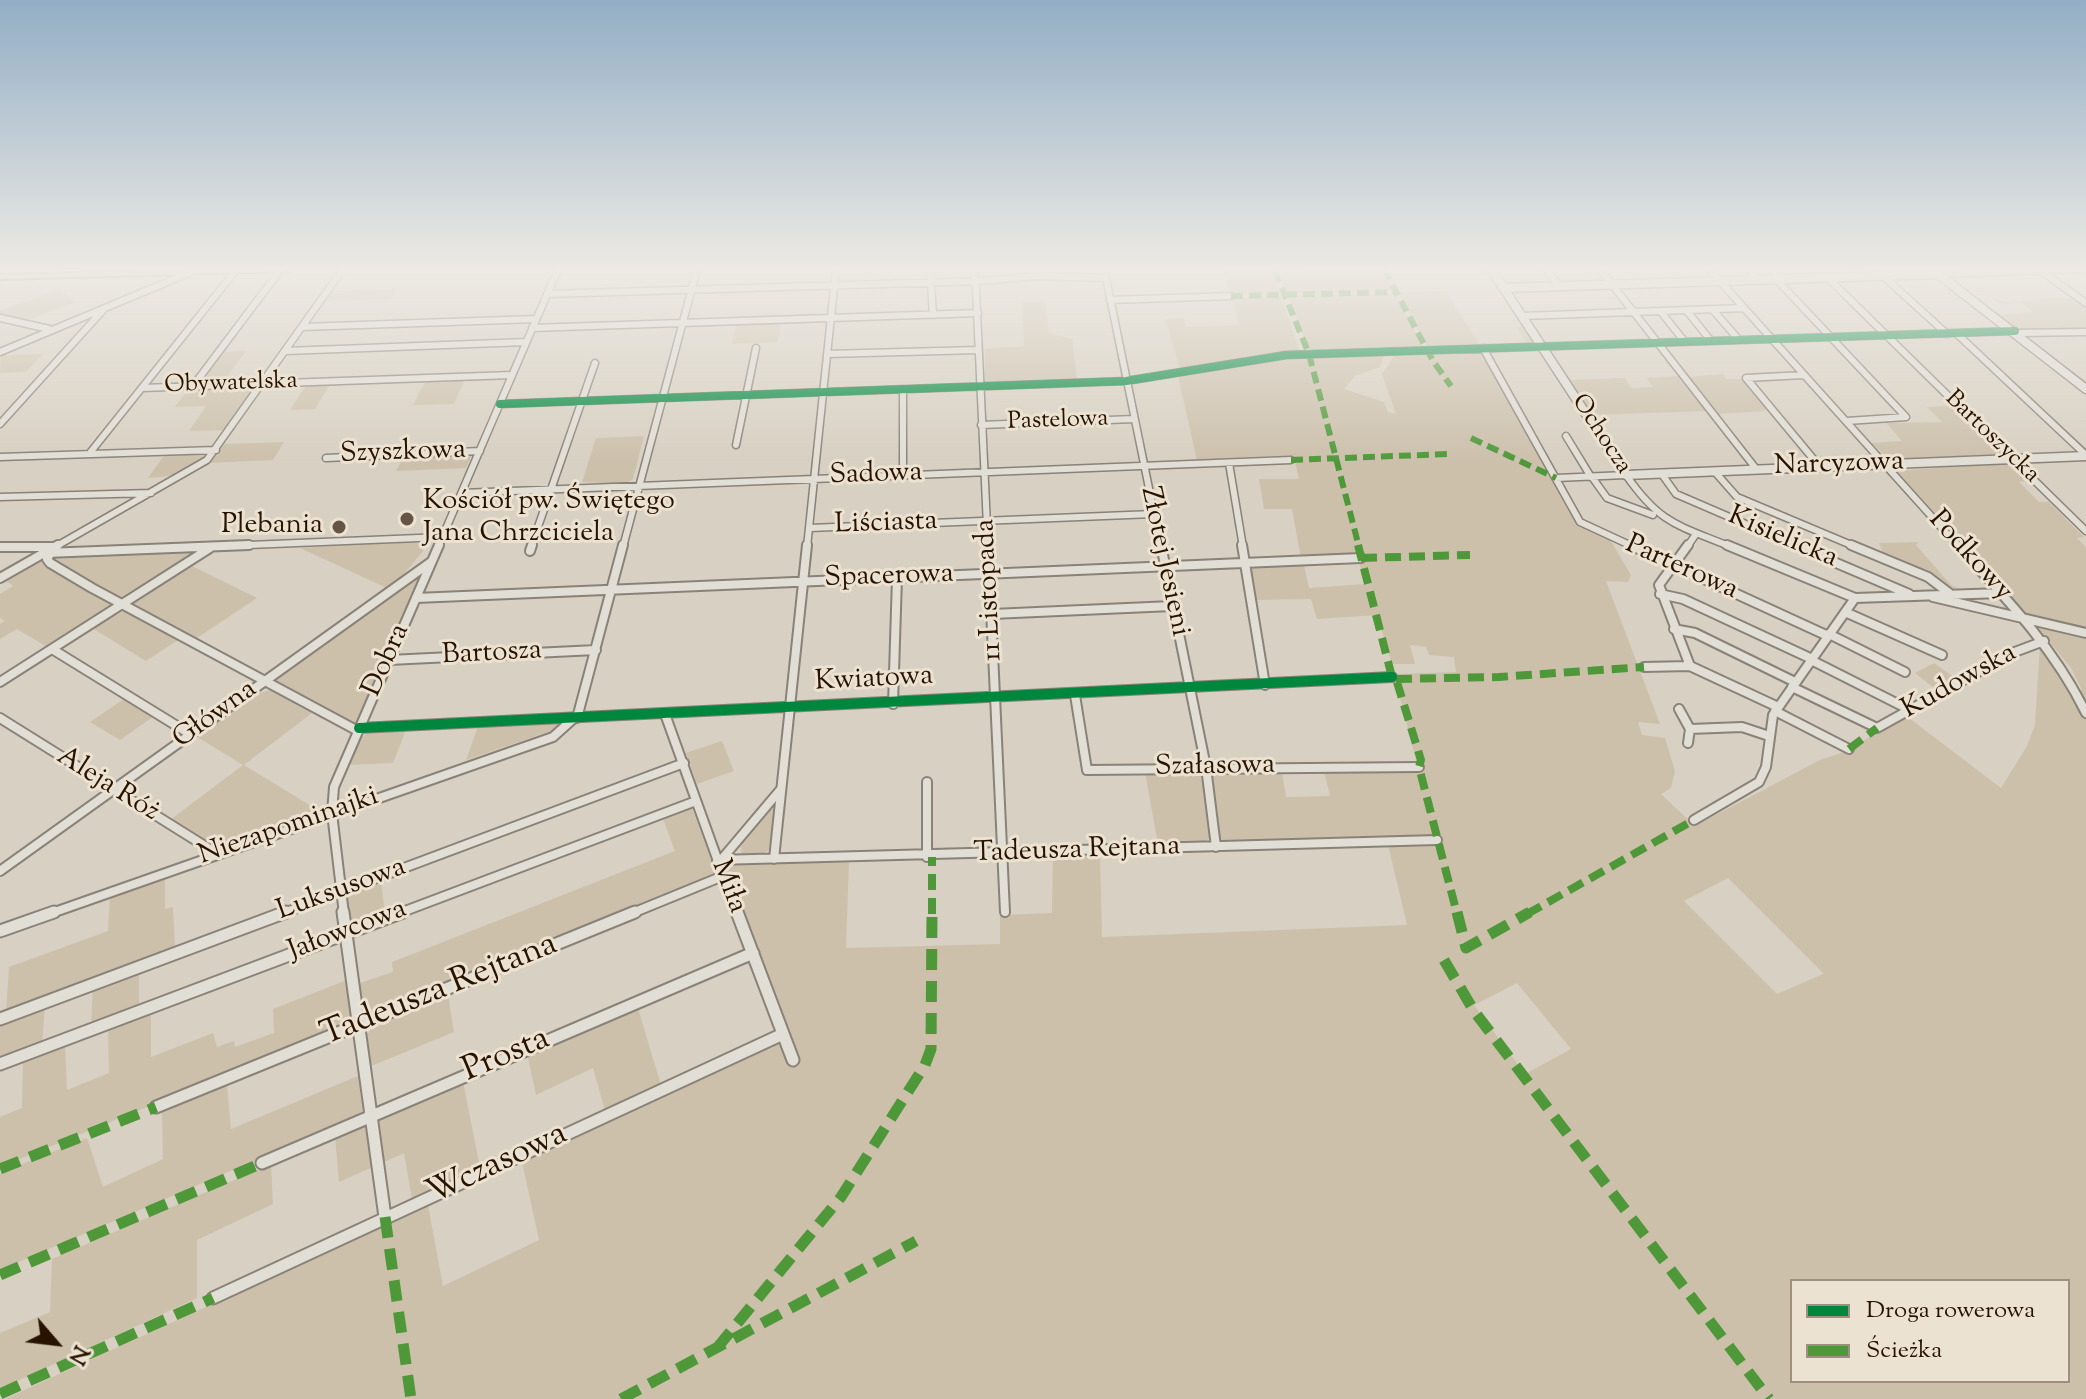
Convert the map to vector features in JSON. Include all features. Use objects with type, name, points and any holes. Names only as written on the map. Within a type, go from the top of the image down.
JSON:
[{"type":"street","points":[[0,352],[39,334]]},
{"type":"street","points":[[0,424],[80,334]]},
{"type":"street","points":[[89,454],[185,334]]},
{"type":"street","points":[[193,386],[232,334]]},
{"type":"street","points":[[0,578],[198,466],[216,450],[297,334]]},
{"type":"street","name":"Dobra","points":[[385,1217],[332,813],[334,787],[529,334]]},
{"type":"street","points":[[575,718],[680,334]]},
{"type":"street","points":[[774,859],[829,334]]},
{"type":"street","name":"11 Listopada","points":[[978,334],[1005,912]]},
{"type":"street","name":"Złotej Jesieni","points":[[1117,334],[1206,767],[1216,847]]},
{"type":"street","name":"Ochocza","points":[[1535,334],[1626,475],[1647,505],[1662,518]]},
{"type":"street","points":[[1651,334],[1757,470]]},
{"type":"street","points":[[1679,334],[1685,342]]},
{"type":"street","points":[[1706,334],[1711,341]]},
{"type":"street","points":[[1734,334],[1739,340]]},
{"type":"street","name":"Podkowy","points":[[1769,334],[2026,619],[2068,676],[2086,713]]},
{"type":"street","points":[[1829,334],[1906,417],[1847,421]]},
{"type":"street","points":[[500,404],[1126,381],[1261,358],[1309,354],[1938,334]]},
{"type":"street","points":[[1957,334],[2086,455]]},
{"type":"street","points":[[2020,334],[2086,389]]},
{"type":"street","name":"Bartoszycka","points":[[1886,336],[2086,531]]},
{"type":"street","points":[[285,351],[526,342]]},
{"type":"street","points":[[736,445],[756,348]]},
{"type":"street","name":"Parterowa","points":[[1483,348],[1580,522],[1905,672]]},
{"type":"street","points":[[827,354],[978,350]]},
{"type":"street","points":[[530,551],[595,363]]},
{"type":"street","name":"Obywatelska","points":[[142,388],[512,375]]},
{"type":"street","points":[[1804,375],[1751,376],[1747,380],[1820,467]]},
{"type":"street","points":[[903,390],[903,475]]},
{"type":"street","name":"Pastelowa","points":[[981,425],[1134,419]]},
{"type":"street","points":[[1566,436],[1592,477]]},
{"type":"street","points":[[0,457],[216,450]]},
{"type":"street","name":"Szyszkowa","points":[[326,458],[480,451]]},
{"type":"street","name":"Narcyzowa","points":[[1556,478],[2086,455]]},
{"type":"street","name":"Sadowa","points":[[462,493],[1291,460]]},
{"type":"street","points":[[1229,463],[1265,685]]},
{"type":"street","points":[[1715,472],[1737,497],[1928,577],[1949,593]]},
{"type":"street","name":"Kisielicka","points":[[1661,473],[1676,494],[1910,594]]},
{"type":"street","name":"Ochocza","points":[[1592,477],[1607,498],[1855,598]]},
{"type":"street","points":[[0,497],[151,493]]},
{"type":"street","name":"Liściasta","points":[[810,528],[1153,514]]},
{"type":"street","points":[[1690,666],[1660,594],[1660,581],[1696,534]]},
{"type":"street","points":[[0,547],[50,551],[211,548],[443,537]]},
{"type":"street","points":[[0,682],[211,548]]},
{"type":"street","points":[[50,551],[47,559],[50,563],[263,683],[358,730]]},
{"type":"street","name":"Spacerowa","points":[[416,598],[1361,558]]},
{"type":"street","name":"Główna","points":[[0,871],[431,562]]},
{"type":"street","points":[[893,704],[897,578]]},
{"type":"street","points":[[1694,820],[1759,782],[1766,767],[1769,736],[1777,709],[1855,598],[1930,593],[2002,593]]},
{"type":"street","points":[[1930,593],[2086,633]]},
{"type":"street","points":[[1660,594],[1683,599],[1910,710]]},
{"type":"street","points":[[992,614],[1172,606]]},
{"type":"street","points":[[1845,612],[1942,655]]},
{"type":"street","points":[[1674,629],[1695,633],[1794,684]]},
{"type":"street","name":"Kudowska","points":[[1794,684],[1877,728],[2012,653],[2044,641]]},
{"type":"street","points":[[52,649],[190,734]]},
{"type":"street","name":"Bartosza","points":[[389,660],[596,650]]},
{"type":"street","points":[[1644,667],[1690,666],[1849,749]]},
{"type":"street","name":"Kwiatowa","points":[[358,730],[1392,677]]},
{"type":"street","name":"Szałasowa","points":[[1075,695],[1087,770],[1419,767]]},
{"type":"street","points":[[1679,709],[1690,729],[1688,743]]},
{"type":"street","name":"Miła","points":[[665,714],[793,1060]]},
{"type":"street","name":"Aleja Róż","points":[[0,718],[216,853]]},
{"type":"street","name":"Niezapominajki","points":[[0,931],[553,737],[575,718]]},
{"type":"street","points":[[1690,729],[1742,727],[1769,736]]},
{"type":"street","name":"Luksusowa","points":[[0,1019],[684,763]]},
{"type":"street","points":[[927,782],[927,857]]},
{"type":"street","points":[[719,860],[782,788]]},
{"type":"street","name":"Jałowcowa","points":[[0,1064],[696,801]]},
{"type":"street","name":"Tadeusza Rejtana","points":[[719,860],[1003,855],[1437,840]]},
{"type":"street","name":"Tadeusza Rejtana","points":[[156,1107],[723,876]]},
{"type":"street","name":"Prosta","points":[[262,1163],[753,953]]},
{"type":"street","name":"Wczasowa","points":[[213,1298],[783,1034]]},
{"type":"shaded area","points":[[734,334],[779,334],[778,342],[732,344]]},
{"type":"shaded area","points":[[1023,334],[1054,334],[1072,339],[1077,379],[985,383],[985,349],[1024,346]]},
{"type":"shaded area","points":[[1170,334],[1294,334],[1300,352],[1272,353],[1180,368]]},
{"type":"shaded area","points":[[1303,334],[1416,334],[1424,349],[1310,353]]},
{"type":"shaded area","points":[[1420,334],[1473,334],[1479,344],[1525,342],[1521,334],[1530,334],[1536,343],[1428,349]]},
{"type":"shaded area","points":[[1483,350],[1574,519],[1582,527],[1609,538],[1631,575],[1628,582],[1606,581],[1660,724],[1638,722],[1642,735],[1665,738],[1675,771],[1671,788],[1661,794],[1695,826],[1820,760],[1847,751],[1905,715],[2001,788],[2027,746],[2035,725],[2040,645],[2070,686],[2082,690],[2071,668],[2035,624],[2086,635],[2086,1399],[5,1399],[428,1205],[443,1286],[539,1240],[522,1162],[790,1036],[725,863],[849,861],[846,948],[1000,944],[1000,915],[1052,913],[1053,856],[1100,855],[1102,937],[1407,925],[1388,845],[1219,847],[1210,770],[1282,772],[1286,797],[1330,796],[1324,771],[1419,772],[1394,674],[1456,672],[1454,657],[1429,655],[1426,647],[1410,645],[1415,664],[1392,664],[1377,615],[1317,619],[1311,599],[1257,600],[1251,569],[1255,566],[1304,565],[1309,588],[1365,584],[1358,557],[1301,558],[1292,509],[1264,509],[1259,479],[1299,479],[1294,458],[1197,461],[1178,376],[1259,360],[1385,353],[1380,367],[1355,376],[1344,389],[1384,402],[1388,412],[1396,414],[1382,374],[1396,353]],"holes":[[[1728,878],[1823,973],[1777,994],[1684,901]],[[1517,983],[1571,1049],[1525,1074],[1474,1005]]]},
{"type":"shaded area","points":[[246,351],[222,383],[199,382],[222,352]]},
{"type":"shaded area","points":[[43,354],[26,372],[0,373],[1,355]]},
{"type":"shaded area","points":[[1723,374],[1726,379],[1744,379],[1766,407],[1765,411],[1717,414],[1687,377]]},
{"type":"shaded area","points":[[1679,376],[1707,411],[1592,415],[1570,380],[1625,378],[1631,388],[1653,387],[1647,378]]},
{"type":"shaded area","points":[[465,379],[454,404],[413,405],[426,380]]},
{"type":"shaded area","points":[[331,383],[315,409],[290,410],[307,384]]},
{"type":"shaded area","points":[[255,388],[226,430],[189,431],[206,406],[175,407],[188,389]]},
{"type":"shaded area","points":[[1952,406],[2002,456],[1893,462],[1871,443],[1902,441],[1886,423],[1942,422],[1927,407]]},
{"type":"shaded area","points":[[644,436],[633,479],[625,484],[582,482],[596,438]]},
{"type":"shaded area","points":[[284,442],[273,460],[206,463],[224,444]]},
{"type":"shaded area","points":[[209,451],[191,469],[148,478],[166,453]]},
{"type":"shaded area","points":[[473,453],[466,468],[396,471],[404,456]]},
{"type":"shaded area","points":[[2005,463],[2028,481],[2019,482],[2039,502],[2049,502],[2084,537],[2077,538],[2086,547],[2086,630],[2026,617],[1897,471]]},
{"type":"shaded area","points":[[411,541],[419,544],[423,551],[403,575],[406,577],[389,589],[300,548]]},
{"type":"shaded area","points":[[1918,542],[1916,545],[1951,585],[1958,588],[1948,589],[1942,581],[1877,554],[1882,551],[1879,543]]},
{"type":"shaded area","points":[[206,550],[125,601],[51,560],[53,557]]},
{"type":"shaded area","points":[[42,560],[117,603],[49,648],[17,629],[0,639],[0,624],[5,621],[0,618],[0,594],[13,586],[3,578],[32,561]]},
{"type":"shaded area","points":[[190,565],[257,598],[194,640],[129,604]]},
{"type":"shaded area","points":[[422,572],[354,728],[270,681]]},
{"type":"shaded area","points":[[126,610],[178,640],[146,661],[92,628]]},
{"type":"shaded area","points":[[1934,663],[1958,680],[1938,691],[1915,673]]},
{"type":"shaded area","points":[[271,690],[312,713],[244,765],[316,809],[307,816],[220,846],[209,845],[170,820],[243,765],[194,735],[249,696]]},
{"type":"shaded area","points":[[124,699],[153,717],[120,740],[90,722]]},
{"type":"shaded area","points":[[566,722],[565,726],[466,760],[478,726]]},
{"type":"shaded area","points":[[406,730],[393,763],[346,765],[357,743],[367,734]]},
{"type":"shaded area","points":[[722,741],[734,771],[697,784],[686,753]]},
{"type":"shaded area","points":[[1197,771],[1202,775],[1209,838],[1205,843],[1158,844],[1145,772]]},
{"type":"shaded area","points":[[775,805],[770,849],[763,854],[741,855],[742,843]]},
{"type":"shaded area","points":[[691,806],[717,875],[365,1019],[357,984],[393,972],[392,962],[675,851],[662,816]]},
{"type":"shaded area","points":[[165,875],[165,909],[173,907],[175,949],[6,1012],[9,967],[108,931],[110,894]]},
{"type":"shaded area","points":[[381,880],[385,915],[351,927],[347,892]]},
{"type":"shaded area","points":[[139,970],[139,1008],[91,1026],[93,987]]},
{"type":"shaded area","points":[[347,980],[353,1023],[0,1167],[0,1117],[22,1108],[23,1059],[65,1044],[67,1090],[109,1073],[108,1028],[151,1010],[151,1057],[213,1033],[217,1047],[234,1041],[235,1047],[274,1033],[273,1009]]},
{"type":"shaded area","points":[[448,994],[454,1032],[371,1066],[367,1035],[373,1025]]},
{"type":"shaded area","points":[[45,1005],[42,1045],[0,1061],[0,1022]]},
{"type":"shaded area","points":[[637,1005],[661,1085],[605,1111],[593,1068],[536,1095],[527,1053]]},
{"type":"shaded area","points":[[358,1076],[363,1114],[0,1270],[0,1173],[87,1138],[103,1187],[163,1159],[162,1112],[227,1085],[231,1129]]},
{"type":"shaded area","points":[[463,1081],[480,1168],[412,1199],[404,1153],[384,1162],[377,1118]]},
{"type":"shaded area","points":[[366,1123],[373,1167],[339,1182],[335,1136]]},
{"type":"shaded area","points":[[271,1164],[273,1204],[197,1240],[197,1298],[0,1389],[0,1333],[50,1312],[52,1259]]},
{"type":"marked path","points":[[1301,334],[1309,354],[1392,677],[1396,679],[1421,760],[1419,767],[1466,948],[1694,820]]},
{"type":"marked path","points":[[1419,334],[1451,386]]},
{"type":"marked path","points":[[1471,438],[1556,478]]},
{"type":"marked path","points":[[1291,460],[1447,454]]},
{"type":"marked path","points":[[1361,558],[1470,555]]},
{"type":"marked path","points":[[1396,679],[1499,677],[1644,667]]},
{"type":"marked path","points":[[1849,749],[1877,728]]},
{"type":"marked path","points":[[717,1348],[841,1197],[925,1065],[931,1049],[932,857]]},
{"type":"marked path","points":[[1444,960],[1474,1011],[1769,1399]]},
{"type":"marked path","points":[[0,1169],[156,1107]]},
{"type":"marked path","points":[[0,1275],[262,1163]]},
{"type":"marked path","points":[[385,1217],[411,1399]]},
{"type":"marked path","points":[[621,1399],[916,1241]]},
{"type":"marked path","points":[[0,1394],[213,1298]]},
{"type":"cycle path","points":[[500,404],[1126,381],[1286,355],[1915,334]]},
{"type":"cycle path","points":[[359,728],[1392,677]]},
{"type":"place","name":"Kościół pw. Świętego Jana Chrzciciela","points":[[407,519]]},
{"type":"place","name":"Plebania","points":[[339,527]]}]
